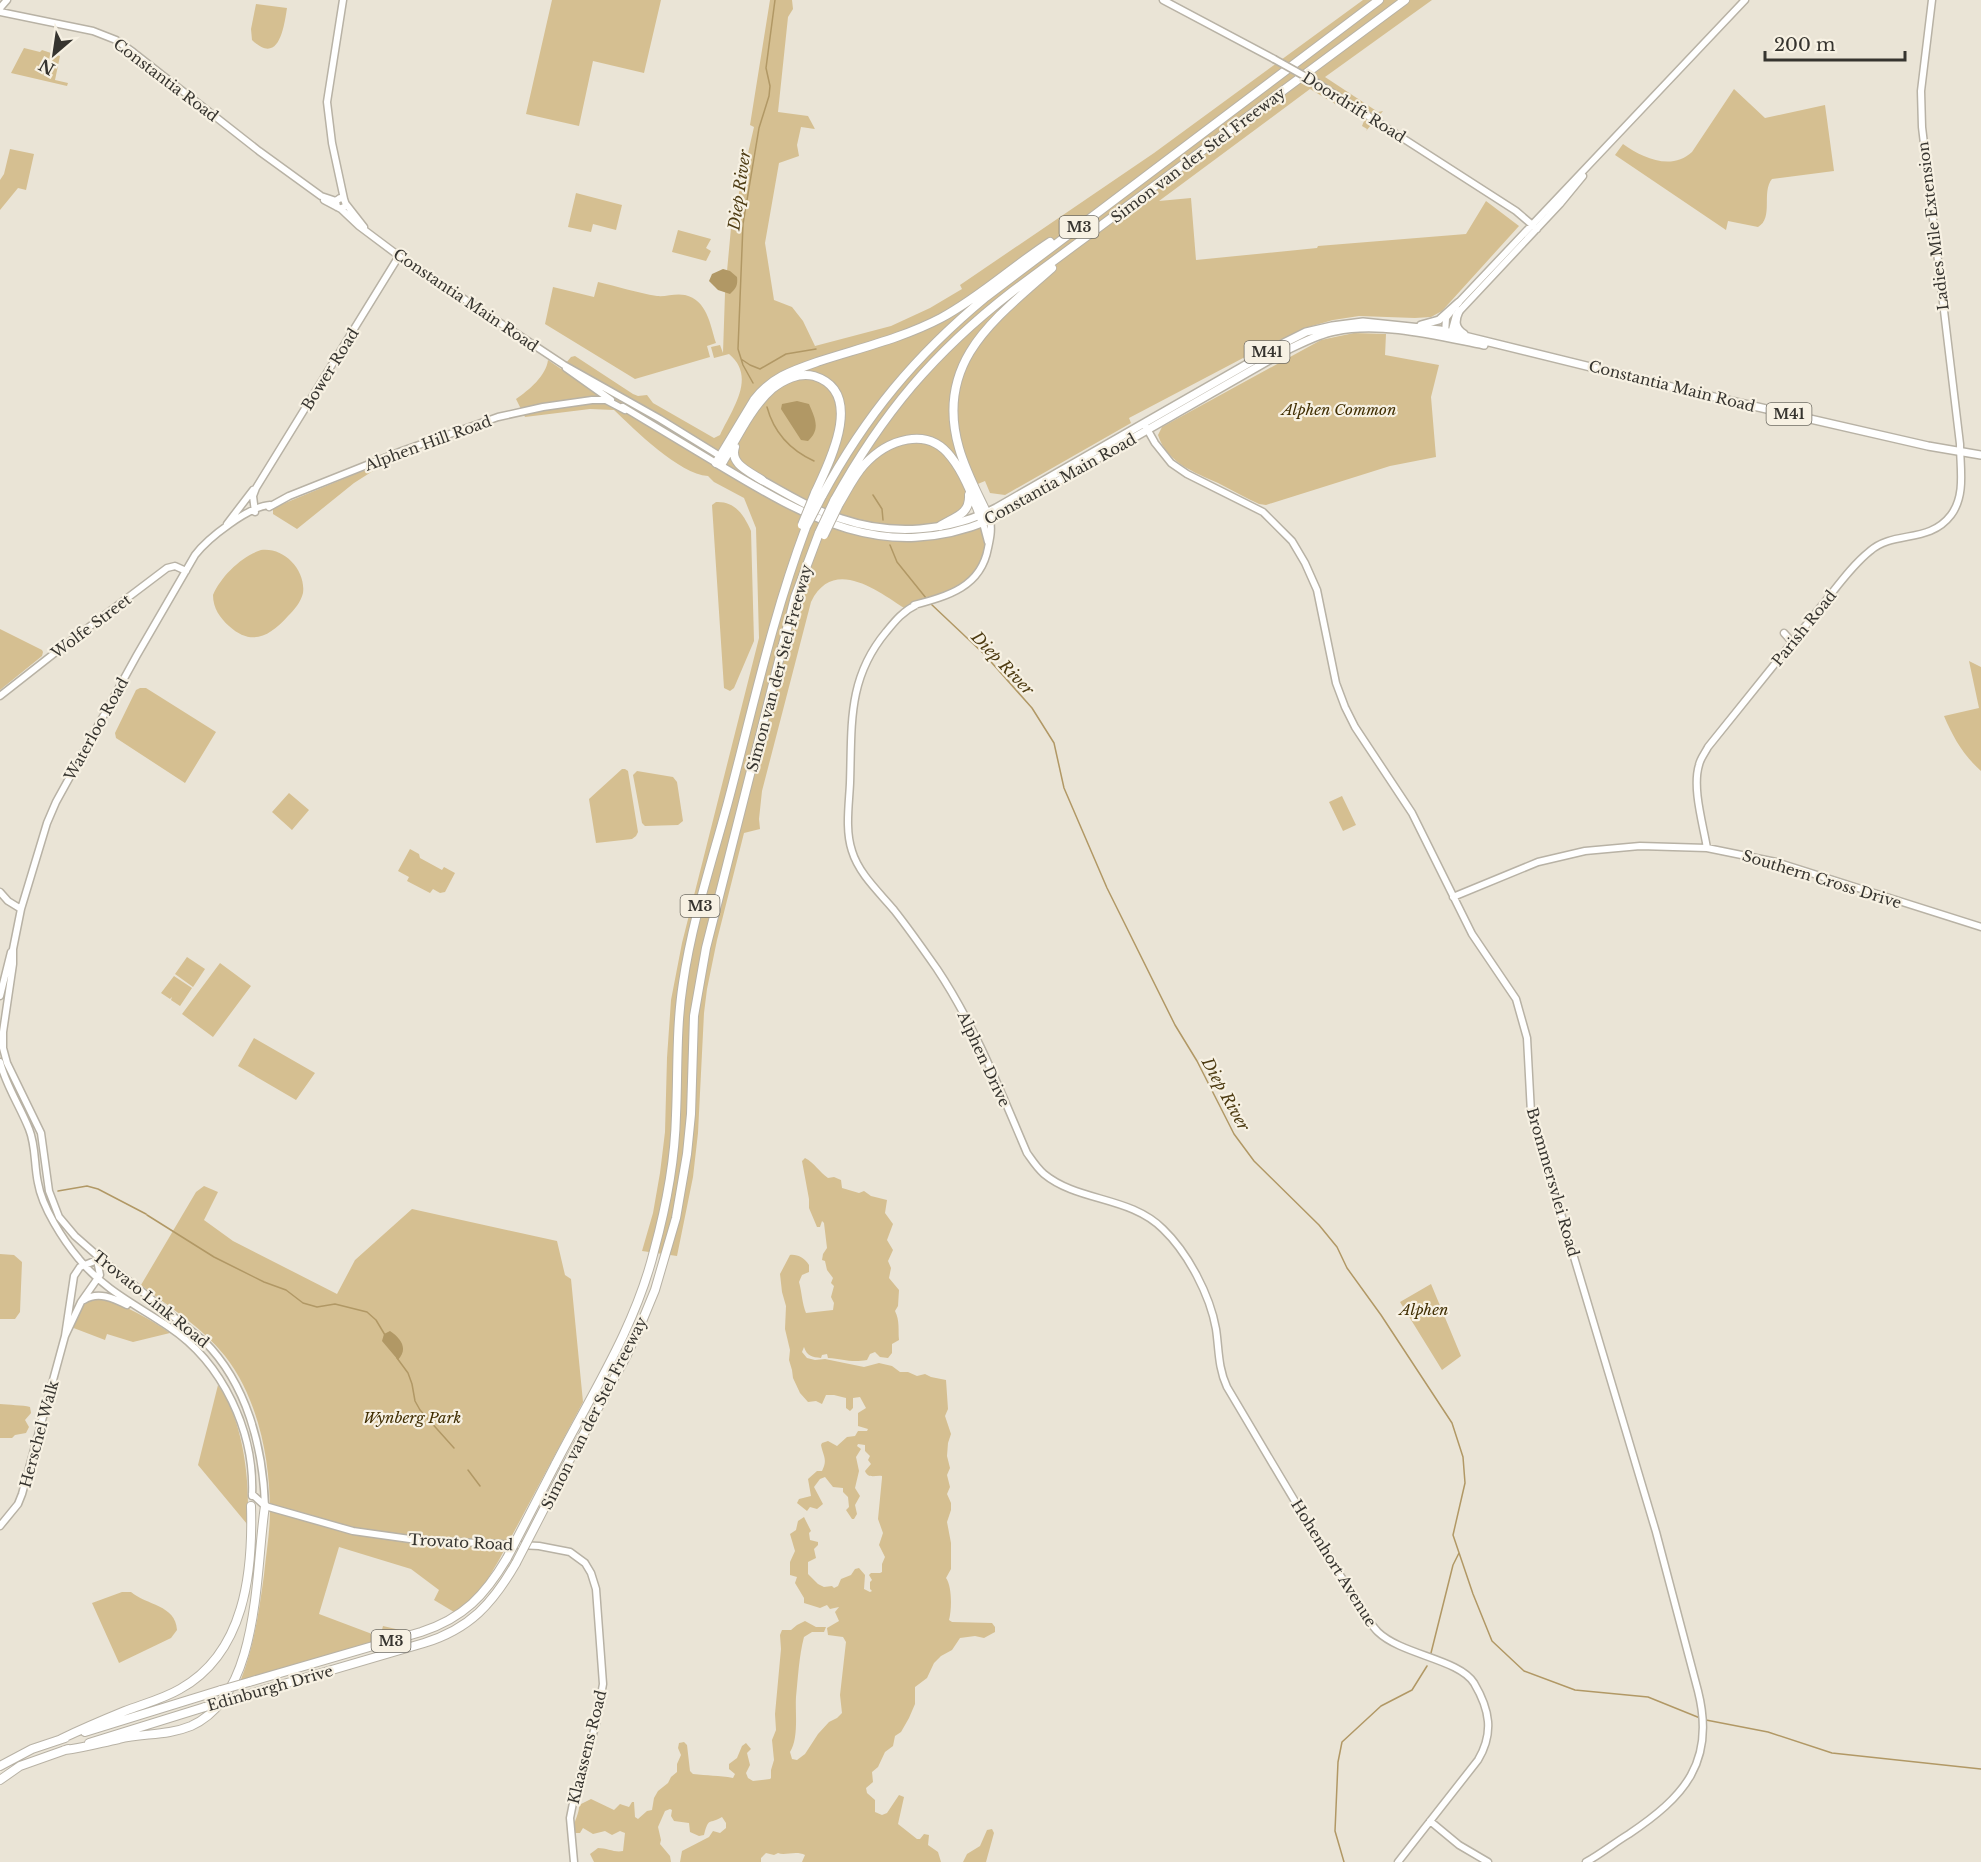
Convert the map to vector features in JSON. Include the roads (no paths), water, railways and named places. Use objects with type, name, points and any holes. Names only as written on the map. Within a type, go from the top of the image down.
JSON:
[{"type":"highway","name":"Simon van der Stel Freeway","points":[[507,1557],[618,1348],[654,1253],[669,1187],[674,1150],[678,1016],[683,981],[706,880],[775,618],[804,526],[818,494],[892,388],[946,330],[986,297],[1380,0]]},
{"type":"highway","name":"Simon van der Stel Freeway","points":[[516,1563],[627,1355],[655,1290],[676,1218],[687,1154],[691,1114],[692,1043],[699,983],[725,872],[788,628],[821,534],[850,472],[883,421],[938,356],[994,306],[1405,0]]},
{"type":"highway","points":[[985,518],[956,432],[955,399],[963,365],[983,332],[996,318],[1089,236]]},
{"type":"highway","points":[[720,461],[754,400],[776,378],[900,336],[940,318],[1048,244],[1066,237]]},
{"type":"highway","points":[[720,461],[765,397],[780,383],[803,375],[816,376],[834,390],[841,416],[837,441],[818,494]]},
{"type":"highway","points":[[743,429],[734,448],[733,457],[737,463],[762,480]]},
{"type":"highway","points":[[837,503],[870,459],[889,445],[913,438],[928,440],[941,446],[951,457],[985,518]]},
{"type":"highway","points":[[940,526],[957,518],[966,510],[969,500],[968,488]]},
{"type":"highway","points":[[252,1526],[256,1512],[268,1503]]},
{"type":"highway","points":[[65,1750],[182,1729],[209,1715],[223,1701],[237,1675],[245,1649],[268,1503]]},
{"type":"highway","points":[[61,1739],[182,1688],[201,1675],[214,1661],[232,1634],[241,1613],[249,1564],[251,1506]]},
{"type":"highway","name":"Edinburgh Drive","points":[[0,1766],[32,1749],[61,1739],[410,1636],[448,1622],[480,1597],[495,1578],[507,1557]]},
{"type":"highway","name":"Edinburgh Drive","points":[[0,1780],[20,1766],[65,1750],[424,1643],[451,1632],[469,1622],[491,1601],[516,1563]]},
{"type":"main road","points":[[1404,325],[1432,323],[1459,307]]},
{"type":"main road","points":[[1459,307],[1456,319],[1457,328],[1471,337]]},
{"type":"main road","name":"Constantia Main Road","points":[[720,461],[818,519],[860,533],[893,538],[927,537],[957,531],[985,518],[1145,426],[1266,352],[1306,332],[1363,322],[1404,325],[1911,442],[1981,455]]},
{"type":"main road","name":"Constantia Main Road","points":[[1145,426],[1287,350],[1333,331],[1363,327],[1471,337],[1504,347]]},
{"type":"main road","name":"Constantia Main Road","points":[[720,461],[821,511],[851,522],[914,530],[985,518]]},
{"type":"street","points":[[0,10],[7,0]]},
{"type":"street","points":[[340,203],[339,179],[327,102],[342,0]]},
{"type":"street","name":"Doordrift Road","points":[[1163,0],[1317,83],[1516,211],[1534,226]]},
{"type":"street","points":[[1447,335],[1446,318],[1459,307],[1745,0]]},
{"type":"street","name":"Ladies Mile Extension","points":[[1932,0],[1921,91],[1922,127],[1960,452]]},
{"type":"street","name":"Constantia Road","points":[[0,10],[93,31],[116,40],[326,202],[340,203]]},
{"type":"street","name":"Constantia Main Road","points":[[340,203],[369,234],[399,256],[564,365],[660,419],[720,461]]},
{"type":"street","name":"Bower Road","points":[[252,512],[253,496],[260,482],[399,256]]},
{"type":"street","name":"Constantia Main Road","points":[[564,365],[570,372],[625,410],[720,461]]},
{"type":"street","points":[[603,395],[623,400]]},
{"type":"street","name":"Alphen Hill Road","points":[[592,400],[603,395]]},
{"type":"street","name":"Alphen Hill Road","points":[[221,530],[252,512],[402,451],[488,420],[522,411],[592,400],[609,401],[625,410]]},
{"type":"street","name":"Brommersvlei Road","points":[[1145,426],[1171,463],[1187,474],[1263,512],[1292,541],[1317,590],[1336,683],[1355,727],[1412,813],[1472,934],[1516,999],[1521,1014],[1527,1038],[1532,1113],[1653,1521],[1701,1704],[1703,1726],[1696,1765],[1685,1785],[1664,1809],[1586,1862]]},
{"type":"street","name":"Parish Road","points":[[1707,848],[1697,785],[1699,764],[1708,747],[1857,563],[1870,551],[1891,540],[1928,532],[1939,527],[1950,516],[1960,495],[1962,478],[1960,452]]},
{"type":"street","name":"Bower Road","points":[[221,530],[260,482]]},
{"type":"street","name":"Alphen Drive","points":[[985,518],[989,546],[982,568],[970,582],[949,594],[903,610],[868,656],[863,667],[855,695],[852,718],[849,832],[854,857],[865,875],[911,931],[961,1008],[1027,1153],[1034,1163],[1056,1182],[1129,1207],[1149,1217],[1162,1227],[1179,1248],[1194,1272],[1213,1317],[1222,1378],[1255,1434]]},
{"type":"street","name":"Waterloo Road","points":[[52,1202],[41,1133],[9,1071],[3,1048],[4,1020],[11,980],[13,949],[21,909],[50,814],[120,684],[186,571],[204,544],[221,530]]},
{"type":"street","name":"Wolfe Street","points":[[0,696],[167,568],[175,566],[186,571]]},
{"type":"street","points":[[1784,633],[1792,642]]},
{"type":"street","name":"Southern Cross Drive","points":[[1453,897],[1538,862],[1585,851],[1640,846],[1707,848],[1776,862],[1981,927]]},
{"type":"street","points":[[0,892],[21,909]]},
{"type":"street","name":"Waterloo Road","points":[[0,996],[13,949]]},
{"type":"street","name":"Trovato Link Road","points":[[0,1062],[3,1075],[32,1136],[37,1180],[46,1206],[70,1247],[98,1279],[192,1344],[220,1377],[236,1412],[248,1448],[251,1506]]},
{"type":"street","name":"Trovato Link Road","points":[[52,1202],[59,1217],[82,1243],[204,1341],[220,1359],[234,1381],[254,1430],[268,1503]]},
{"type":"street","points":[[69,1229],[74,1239],[111,1270],[120,1274]]},
{"type":"street","points":[[84,1265],[98,1260]]},
{"type":"street","points":[[98,1260],[100,1271],[98,1279]]},
{"type":"street","name":"Herschel Walk","points":[[0,1526],[16,1506],[22,1494],[65,1336],[72,1281],[76,1272],[84,1265]]},
{"type":"street","name":"Herschel Walk","points":[[65,1336],[81,1302],[98,1279]]},
{"type":"street","points":[[81,1302],[92,1296],[102,1296],[146,1312]]},
{"type":"street","name":"Hohenhort Avenue","points":[[1255,1434],[1377,1631],[1391,1642],[1462,1672],[1474,1684],[1486,1710],[1489,1725],[1485,1748],[1398,1862]]},
{"type":"street","points":[[252,1494],[268,1503]]},
{"type":"street","name":"Trovato Road","points":[[268,1503],[323,1523],[375,1535],[429,1541],[539,1546],[570,1552],[581,1559],[591,1573],[596,1589],[600,1632]]},
{"type":"street","name":"Klaassens Road","points":[[574,1862],[570,1818],[602,1695],[603,1668],[600,1632]]},
{"type":"street","points":[[1430,1821],[1459,1845],[1488,1862]]},
{"type":"waterway","name":"Diep River","points":[[753,383],[743,365],[738,349],[743,224],[759,128],[769,96],[770,86],[766,68],[775,0]]},
{"type":"waterway","points":[[741,359],[760,369],[786,354],[816,349]]},
{"type":"waterway","name":"Diep River","points":[[767,407],[774,425],[784,440],[798,452],[814,461]]},
{"type":"waterway","name":"Diep River","points":[[873,495],[882,509],[883,520]]},
{"type":"waterway","name":"Diep River","points":[[890,545],[897,562],[926,598]]},
{"type":"waterway","name":"Diep River","points":[[931,604],[984,654],[1032,708],[1054,743],[1064,788],[1107,888],[1175,1025],[1197,1061],[1234,1134],[1254,1161],[1319,1225],[1337,1247],[1347,1268],[1452,1423],[1463,1457],[1465,1483],[1453,1535],[1492,1641],[1524,1671],[1575,1690],[1648,1697],[1700,1718]]},
{"type":"waterway","points":[[58,1191],[87,1186],[98,1189],[146,1214]]},
{"type":"waterway","points":[[147,1215],[214,1257],[264,1282],[286,1290],[303,1303],[317,1307],[335,1304],[367,1312],[376,1320],[385,1335]]},
{"type":"waterway","points":[[397,1358],[408,1373],[415,1401],[420,1410],[454,1448]]},
{"type":"waterway","points":[[468,1470],[480,1486]]},
{"type":"waterway","points":[[1431,1653],[1453,1565],[1459,1553]]},
{"type":"waterway","points":[[1344,1862],[1335,1831],[1338,1762],[1342,1742],[1381,1706],[1412,1690],[1427,1666]]},
{"type":"waterway","points":[[1706,1720],[1768,1732],[1832,1753],[1981,1769]]},
{"type":"park label","name":"Alphen Common","points":[[1339,409]]},
{"type":"park label","name":"Alphen","points":[[1424,1309]]},
{"type":"park label","name":"Wynberg Park","points":[[412,1417]]}]
